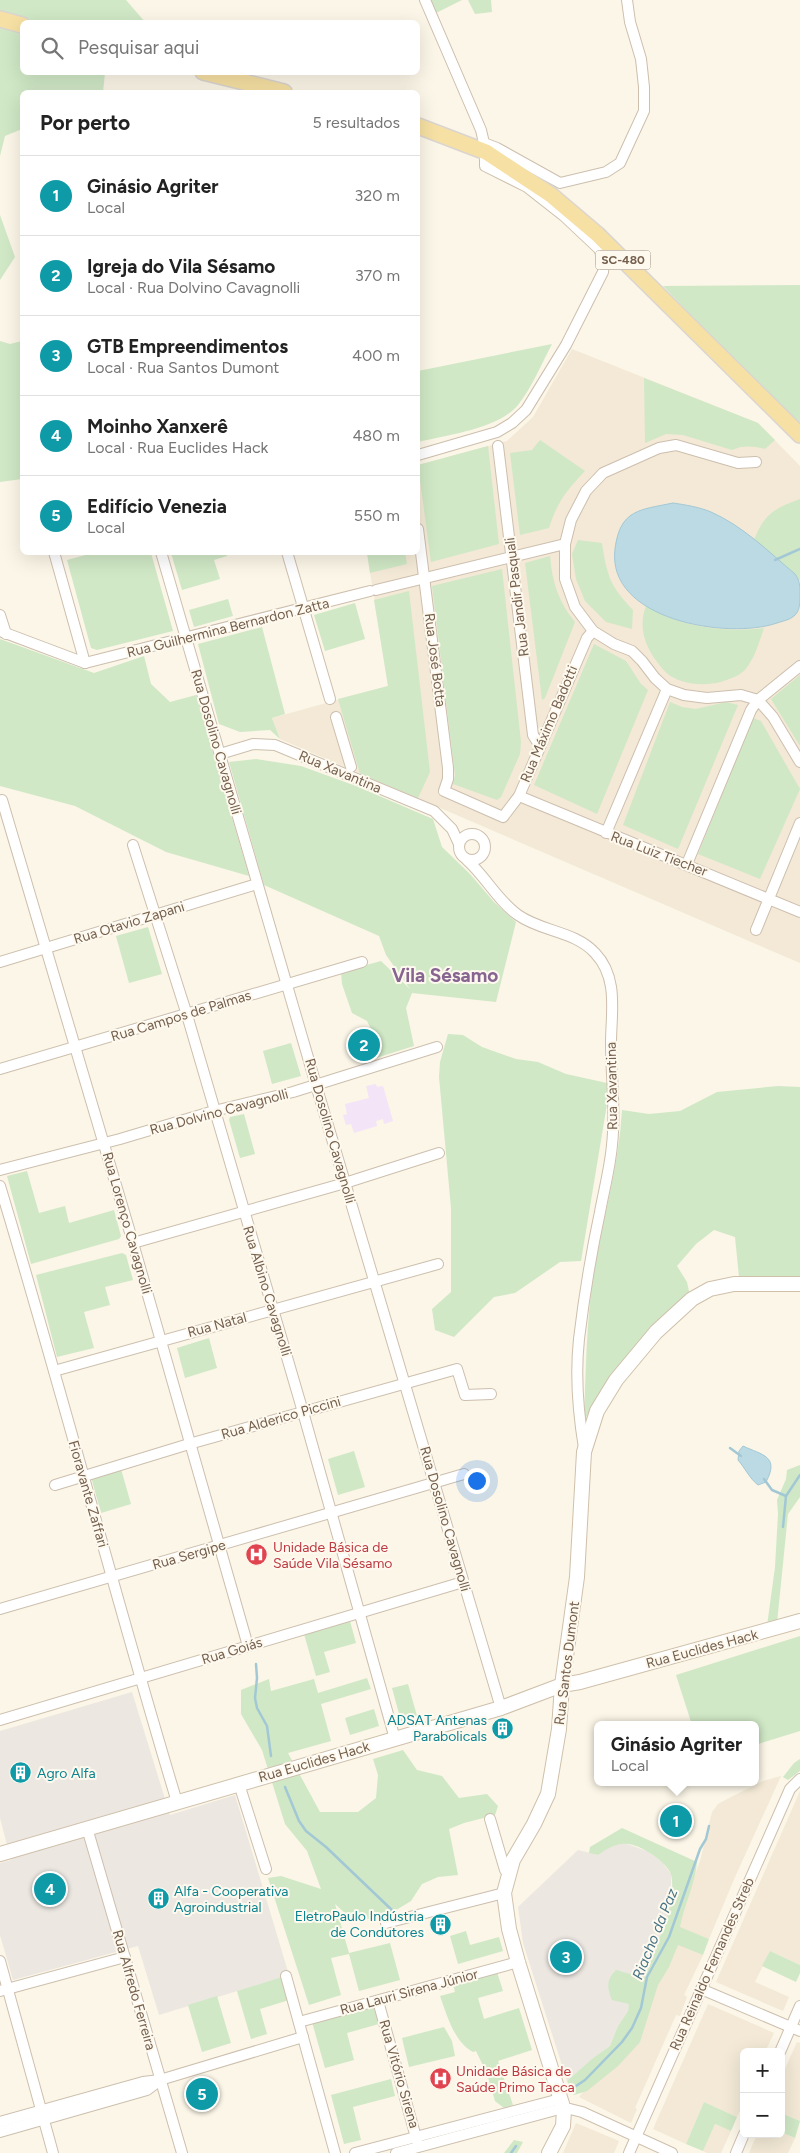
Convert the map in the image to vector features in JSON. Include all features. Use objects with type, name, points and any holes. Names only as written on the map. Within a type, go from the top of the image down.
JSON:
[{"type":"main road","points":[[0,19],[20,24]]},
{"type":"main road","points":[[214,75],[276,90]]},
{"type":"main road","name":"SC-480","points":[[420,127],[485,148],[551,195],[597,234],[800,435]]},
{"type":"main road","name":"Rua Santos Dumont","points":[[549,2153],[563,2126],[562,2106],[518,1962],[508,1921],[504,1893],[512,1860],[534,1824],[548,1794],[559,1729],[562,1685],[577,1578],[584,1452],[596,1411],[616,1380],[656,1332],[692,1299],[710,1289],[734,1284],[800,1284]]},
{"type":"main road","name":"Rua Euclides Hack","points":[[0,1854],[501,1708],[562,1685],[580,1682],[800,1621]]},
{"type":"street","points":[[420,454],[497,432],[512,423],[526,410],[566,345],[603,272],[604,261],[599,249],[564,216],[527,187],[485,166],[485,148],[481,130],[425,0]]},
{"type":"street","points":[[485,148],[496,148],[560,183],[606,172],[620,163],[644,112],[641,59],[630,22],[627,0]]},
{"type":"street","points":[[756,462],[738,463],[676,445],[659,448],[603,473],[586,491],[571,520],[565,544],[565,579],[575,607],[594,631],[614,644],[632,651],[667,689],[707,698],[741,694],[758,700],[774,717],[800,762]]},
{"type":"street","name":"Rua Jandir Pasquali","points":[[498,446],[533,735],[540,746]]},
{"type":"street","name":"Rua José Botta","points":[[420,543],[448,768],[448,779],[444,791],[503,817]]},
{"type":"street","name":"Rua Guilhermina Bernardon Zatta","points":[[85,663],[565,544]]},
{"type":"street","points":[[57,555],[85,663]]},
{"type":"street","name":"Rua Dosolino Cavagnolli","points":[[162,555],[316,1085],[501,1708]]},
{"type":"street","points":[[288,555],[330,699]]},
{"type":"street","points":[[0,614],[3,632],[85,663]]},
{"type":"street","name":"Rua Máximo Badotti","points":[[503,817],[519,796],[587,638],[594,631]]},
{"type":"street","points":[[687,864],[751,710],[758,700],[800,666]]},
{"type":"street","points":[[606,833],[667,689]]},
{"type":"street","points":[[336,717],[351,767]]},
{"type":"street","name":"Rua Xavantina","points":[[220,754],[253,744],[275,745],[434,811],[452,829]]},
{"type":"street","name":"Rua Luiz Tiecher","points":[[519,796],[800,912]]},
{"type":"street","name":"Rua Lorenço Cavagnolli","points":[[2,800],[133,1243],[248,1646]]},
{"type":"street","points":[[756,930],[800,823]]},
{"type":"street","points":[[452,829],[478,835],[484,842],[483,874]]},
{"type":"street","points":[[452,829],[459,844],[461,855],[467,860],[476,860],[483,855]]},
{"type":"street","points":[[459,844],[463,838],[470,834]]},
{"type":"street","name":"Rua Albino Cavagnolli","points":[[133,845],[187,1015],[303,1412],[395,1739]]},
{"type":"street","name":"Rua Xavantina","points":[[467,860],[483,874],[497,896],[519,916],[578,939],[596,954],[608,973],[613,996],[611,1053],[614,1120],[612,1147],[595,1237],[579,1340],[577,1405],[584,1452]]},
{"type":"street","name":"Rua Otavio Zapani","points":[[0,962],[257,884]]},
{"type":"street","name":"Rua Campos de Palmas","points":[[0,1068],[75,1048],[362,962]]},
{"type":"street","name":"Rua Dolvino Cavagnolli","points":[[0,1170],[316,1085],[437,1047]]},
{"type":"street","points":[[133,1243],[345,1183],[439,1154]]},
{"type":"street","name":"Fioravante Zaffari","points":[[0,1186],[140,1679],[177,1802]]},
{"type":"street","name":"Rua Natal","points":[[54,1371],[438,1264]]},
{"type":"street","name":"Rua Alderico Piccini","points":[[55,1485],[189,1444],[457,1369],[465,1395],[491,1394]]},
{"type":"street","name":"Rua Sergipe","points":[[0,1609],[435,1484],[464,1474]]},
{"type":"street","name":"Rua Goiás","points":[[0,1720],[464,1582]]},
{"type":"street","name":"Rua Reinaldo Fernandes Streb","points":[[629,2153],[790,1789],[800,1780]]},
{"type":"street","points":[[239,1784],[266,1869]]},
{"type":"street","points":[[490,1819],[505,1870],[509,1873]]},
{"type":"street","name":"Rua Alfredo Ferreira","points":[[87,1828],[182,2153]]},
{"type":"street","points":[[386,1923],[504,1893]]},
{"type":"street","points":[[4,1990],[125,1957]]},
{"type":"street","points":[[0,1961],[4,1990],[53,2153]]},
{"type":"street","name":"Rua Lauri Sirena Júnior","points":[[300,2022],[518,1962]]},
{"type":"street","points":[[286,1976],[335,2153]]},
{"type":"street","points":[[701,1989],[795,2029]]},
{"type":"street","name":"Rua Vitório Sirena","points":[[378,2001],[418,2142]]},
{"type":"street","points":[[783,2048],[795,2029],[800,2006]]},
{"type":"street","points":[[0,2132],[42,2115],[118,2094],[143,2082],[160,2080],[303,2037]]},
{"type":"street","points":[[355,2153],[418,2142],[562,2106],[582,2112],[672,2153]]},
{"type":"street","points":[[0,2122],[42,2115]]},
{"type":"street","points":[[736,2153],[742,2138]]},
{"type":"street","points":[[396,2153],[418,2142]]},
{"type":"shaded area","points":[[572,349],[758,423],[800,466],[800,963],[280,739],[272,718],[388,686],[367,555],[420,555],[420,464],[507,441],[533,417]]},
{"type":"shaded area","points":[[376,1084],[377,1087],[383,1086],[393,1121],[384,1124],[383,1119],[376,1121],[377,1126],[354,1133],[351,1124],[346,1125],[343,1115],[347,1114],[345,1104],[369,1098],[366,1086]]},
{"type":"shaded area","points":[[132,1692],[170,1815],[235,1795],[289,1975],[159,2015],[138,1946],[13,1980],[0,1935],[0,1863],[11,1860],[0,1818],[0,1731]]},
{"type":"shaded area","points":[[781,1776],[709,1939],[676,1926],[700,1861],[712,1812],[718,1804],[753,1786],[759,1786],[759,1783]]},
{"type":"shaded area","points":[[800,1791],[800,1965],[770,1951],[755,1982],[789,1997],[783,2011],[716,1982]]},
{"type":"shaded area","points":[[624,1843],[647,1851],[662,1862],[671,1874],[671,1897],[666,1924],[657,1942],[643,1955],[636,1970],[628,2011],[618,2026],[610,2046],[567,2081],[523,1943],[518,1907],[578,1850],[598,1855],[607,1848]]},
{"type":"shaded area","points":[[670,1941],[703,1955],[684,1995],[687,1997],[680,2016],[676,2015],[635,2108],[637,2109],[631,2123],[579,2097],[598,2073]]},
{"type":"shaded area","points":[[708,2004],[774,2033],[767,2048],[740,2048],[740,2111],[737,2117],[704,2102],[686,2144],[653,2129]]},
{"type":"shaded area","points":[[797,2042],[800,2043],[800,2121],[785,2115],[785,2069]]},
{"type":"shaded area","points":[[576,2123],[619,2141],[614,2153],[563,2153]]},
{"type":"shaded area","points":[[715,2124],[731,2131],[721,2153],[707,2153],[703,2151]]},
{"type":"shaded area","points":[[785,2134],[795,2138],[788,2153],[749,2153],[755,2138],[785,2138]]},
{"type":"green space","points":[[0,0],[126,0],[143,20],[20,20],[20,75],[105,75],[103,90],[20,90],[20,130],[5,136],[0,156]]},
{"type":"green space","points":[[428,0],[462,0],[434,14]]},
{"type":"green space","points":[[468,0],[491,0],[492,12],[475,14]]},
{"type":"green space","points":[[0,215],[15,257],[0,280]]},
{"type":"green space","points":[[800,285],[800,428],[663,286]]},
{"type":"green space","points":[[0,341],[10,344],[20,342],[20,479],[0,482]]},
{"type":"green space","points":[[552,344],[527,391],[518,405],[509,413],[498,420],[471,430],[420,442],[420,371]]},
{"type":"green space","points":[[644,378],[758,423],[775,440],[765,449],[740,447],[732,450],[683,435],[666,434],[645,443]]},
{"type":"green space","points":[[540,440],[585,471],[563,497],[555,511],[549,528],[520,535],[510,453],[532,450]]},
{"type":"green space","points":[[488,446],[499,544],[431,562],[420,480],[420,464]]},
{"type":"green space","points":[[800,499],[800,581],[795,574],[754,540],[762,524],[771,513]]},
{"type":"green space","points":[[578,540],[602,543],[608,572],[614,587],[633,610],[632,629],[606,622],[585,601],[576,579],[572,554]]},
{"type":"green space","points":[[86,555],[152,555],[173,631],[97,650],[91,648],[67,560]]},
{"type":"green space","points":[[172,555],[227,555],[214,560],[220,579],[182,590]]},
{"type":"green space","points":[[367,555],[405,555],[407,564],[370,573]]},
{"type":"green space","points":[[550,556],[552,575],[557,592],[569,615],[575,622],[545,698],[542,700],[525,563]]},
{"type":"green space","points":[[502,569],[521,742],[520,754],[501,797],[497,800],[453,784],[455,775],[432,586]]},
{"type":"green space","points":[[409,591],[430,772],[418,798],[360,774],[338,699],[388,686],[374,600]]},
{"type":"green space","points":[[228,599],[233,616],[194,627],[189,610]]},
{"type":"green space","points":[[355,603],[365,639],[325,651],[314,615]]},
{"type":"green space","points":[[646,606],[674,619],[703,627],[734,630],[764,628],[754,655],[743,672],[721,682],[688,683],[668,674],[658,663],[646,643],[643,621]]},
{"type":"green space","points":[[262,627],[285,714],[272,718],[280,739],[270,730],[240,732],[219,724],[198,644]]},
{"type":"green space","points":[[0,639],[94,673],[144,656],[151,684],[170,702],[196,695],[249,876],[166,852],[75,806],[0,786]]},
{"type":"green space","points":[[594,644],[626,661],[641,684],[648,690],[597,814],[534,785]]},
{"type":"green space","points":[[800,675],[800,746],[771,699]]},
{"type":"green space","points":[[670,702],[682,707],[696,709],[726,702],[738,705],[678,849],[623,825]]},
{"type":"green space","points":[[753,718],[761,721],[800,789],[760,879],[698,854]]},
{"type":"green space","points":[[256,759],[301,766],[356,786],[433,819],[442,847],[470,874],[494,902],[516,922],[496,1002],[412,993],[406,1008],[414,1046],[376,1058],[372,1031],[367,1021],[352,1013],[342,984],[341,972],[381,961],[410,989],[386,955],[379,936],[264,885],[229,762]]},
{"type":"green space","points":[[148,927],[162,974],[129,983],[116,936]]},
{"type":"green space","points":[[448,1034],[463,1035],[482,1047],[516,1059],[538,1062],[566,1074],[607,1083],[607,1104],[581,1261],[560,1262],[515,1293],[494,1297],[454,1337],[435,1330],[432,1309],[451,1292],[451,1208],[439,1077],[440,1062]]},
{"type":"green space","points":[[291,1043],[301,1076],[272,1084],[263,1051]]},
{"type":"green space","points":[[778,1086],[800,1087],[800,1278],[760,1280],[739,1277],[735,1237],[714,1230],[696,1244],[677,1266],[687,1282],[690,1296],[598,1396],[584,1421],[591,1290],[618,1151],[622,1110],[649,1114],[680,1111],[717,1092]]},
{"type":"green space","points":[[244,1114],[255,1154],[240,1158],[229,1120],[230,1117]]},
{"type":"green space","points":[[27,1171],[39,1213],[65,1206],[69,1223],[114,1210],[121,1236],[119,1239],[31,1264],[7,1176]]},
{"type":"green space","points":[[122,1253],[126,1255],[133,1280],[105,1287],[110,1305],[84,1312],[94,1348],[57,1357],[36,1275]]},
{"type":"green space","points":[[209,1338],[217,1368],[185,1378],[177,1348]]},
{"type":"green space","points":[[354,1451],[365,1487],[338,1495],[328,1459]]},
{"type":"green space","points":[[800,1465],[800,1497],[788,1514],[777,1623],[767,1626],[775,1567],[777,1500],[786,1479],[787,1470]]},
{"type":"green space","points":[[121,1469],[131,1504],[101,1513],[91,1477]]},
{"type":"green space","points":[[350,1621],[356,1643],[324,1652],[330,1672],[316,1676],[304,1634]]},
{"type":"green space","points":[[800,1636],[800,1731],[759,1744],[759,1721],[691,1721],[676,1675]]},
{"type":"green space","points":[[367,1678],[371,1689],[321,1704],[331,1741],[288,1753],[320,1812],[358,1812],[376,1798],[378,1775],[373,1759],[403,1750],[417,1770],[442,1776],[459,1798],[487,1794],[498,1806],[495,1815],[449,1829],[458,1875],[438,1877],[422,1884],[411,1901],[378,1921],[346,1914],[335,1904],[349,1953],[390,1943],[400,1980],[359,1991],[349,1954],[331,1958],[341,1995],[309,2005],[268,1878],[281,1876],[321,1889],[307,1851],[285,1824],[262,1750],[241,1714],[241,1690],[269,1679],[271,1691],[314,1679],[318,1693]]},
{"type":"green space","points":[[408,1684],[417,1716],[401,1721],[392,1688]]},
{"type":"green space","points":[[374,1709],[379,1726],[350,1735],[345,1718]]},
{"type":"green space","points":[[800,1759],[800,1771],[788,1780],[783,1777],[794,1763]]},
{"type":"green space","points":[[622,1828],[697,1862],[680,1927],[709,1939],[703,1955],[678,1945],[669,1967],[658,1985],[640,2042],[618,2066],[587,2091],[574,2095],[567,2081],[610,2046],[618,2026],[628,2011],[629,2004],[612,2000],[608,1988],[610,1977],[616,1970],[630,1974],[655,1944],[667,1919],[671,1897],[672,1879],[670,1872],[662,1862],[642,1848],[628,1844],[612,1847],[598,1855],[589,1853],[590,1847]]},
{"type":"green space","points":[[466,1931],[470,1945],[499,1937],[503,1951],[458,1964],[450,1936]]},
{"type":"green space","points":[[770,1951],[800,1965],[800,1973],[796,1982],[762,1966]]},
{"type":"green space","points":[[497,1972],[503,1991],[478,1998],[484,2019],[519,2008],[532,2050],[498,2061],[513,2105],[504,2108],[495,2101],[487,2074],[476,2051],[473,2052],[466,2048],[456,2035],[440,1996],[455,1992],[453,1984]]},
{"type":"green space","points":[[282,1977],[289,2000],[260,2009],[267,2034],[251,2039],[237,1991]]},
{"type":"green space","points":[[217,1996],[231,2043],[202,2052],[188,2005]]},
{"type":"green space","points":[[374,2005],[379,2024],[347,2033],[354,2060],[325,2068],[312,2022]]},
{"type":"green space","points":[[444,2027],[452,2041],[455,2056],[409,2067],[402,2038]]},
{"type":"green space","points":[[391,2079],[395,2096],[353,2107],[361,2140],[344,2144],[331,2095]]},
{"type":"green space","points":[[704,2102],[737,2117],[731,2131],[715,2124],[703,2151],[686,2144]]},
{"type":"green space","points":[[785,2115],[800,2121],[795,2138],[785,2134]]},
{"type":"green space","points":[[514,2140],[523,2142],[517,2153],[504,2153]]},
{"type":"water","points":[[673,503],[702,509],[723,518],[755,540],[795,574],[799,581],[800,589],[800,601],[796,614],[786,620],[756,628],[730,629],[702,626],[674,619],[649,608],[630,593],[617,573],[615,549],[622,526],[627,519],[641,510]]},
{"type":"water","points":[[743,1446],[762,1454],[770,1462],[770,1473],[766,1482],[758,1485],[752,1480],[738,1460],[739,1451]]},
{"type":"waterway","points":[[775,560],[800,549]]},
{"type":"waterway","points":[[730,1448],[741,1456]]},
{"type":"waterway","points":[[783,1527],[786,1496],[800,1475]]},
{"type":"waterway","points":[[764,1479],[772,1490],[786,1496]]},
{"type":"waterway","points":[[256,1664],[255,1698],[257,1708],[267,1726],[271,1756]]},
{"type":"waterway","points":[[285,1787],[299,1821],[306,1831],[326,1847],[394,1912]]},
{"type":"waterway","name":"Riacho da Paz","points":[[573,2088],[585,2080],[622,2042],[632,2028],[641,2008],[647,1977],[669,1937],[700,1849],[706,1839],[709,1826]]},
{"type":"waterway","name":"Riacho da Paz","points":[[511,2153],[516,2146]]},
{"type":"place","name":"Igreja do Vila Sésamo","points":[[364,1045]]},
{"type":"place","name":"Unidade Básica de Saúde Vila Sésamo","points":[[257,1555]]},
{"type":"place","name":"ADSAT Antenas Parabolicals","points":[[503,1728]]},
{"type":"place","name":"Agro Alfa","points":[[21,1773]]},
{"type":"place","name":"Ginásio Agriter","points":[[676,1821]]},
{"type":"place","name":"Moinho Xanxerê","points":[[50,1889]]},
{"type":"place","name":"Alfa - Cooperativa Agroindustrial","points":[[158,1899]]},
{"type":"place","name":"EletroPaulo Indústria de Condutores","points":[[440,1924]]},
{"type":"place","name":"GTB Empreendimentos","points":[[566,1957]]},
{"type":"place","name":"Unidade Básica de Saúde Primo Tacca","points":[[440,2079]]},
{"type":"place","name":"Edifício Venezia","points":[[202,2094]]},
{"type":"district","name":"Vila Sésamo","points":[[445,975]]}]
